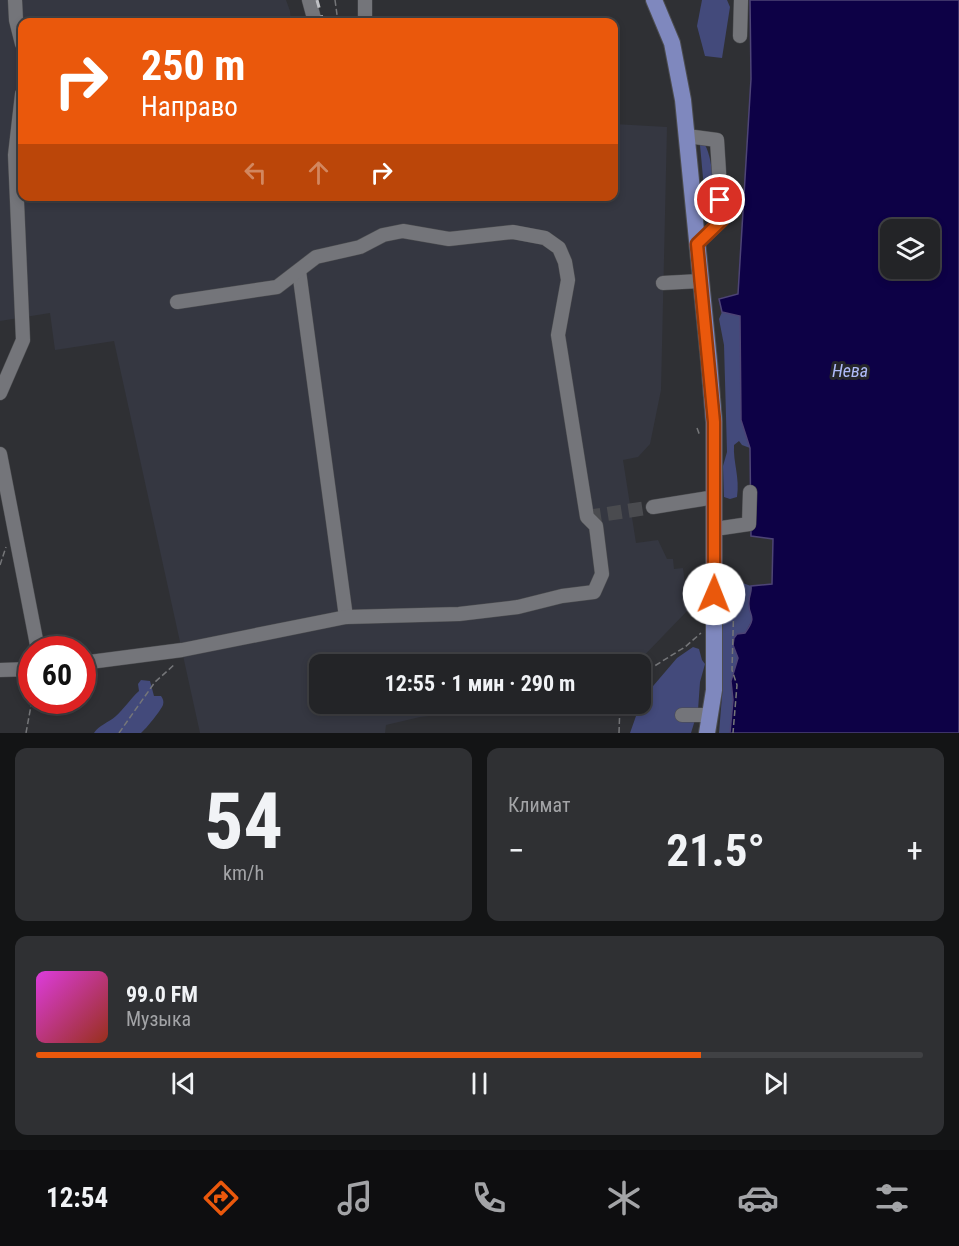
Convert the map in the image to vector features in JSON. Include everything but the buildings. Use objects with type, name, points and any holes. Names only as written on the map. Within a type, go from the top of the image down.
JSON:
[{"type":"main road","points":[[654,0],[677,62],[687,136],[714,422],[714,690],[707,733]]},
{"type":"street","points":[[15,0],[18,28]]},
{"type":"street","points":[[309,0],[314,18]]},
{"type":"street","points":[[365,0],[365,18]]},
{"type":"street","points":[[740,36],[741,0]]},
{"type":"street","points":[[0,393],[23,340],[15,155],[18,128]]},
{"type":"street","points":[[687,136],[717,140],[722,220],[697,244]]},
{"type":"street","points":[[96,661],[182,650],[346,617],[459,614],[518,607],[562,596],[594,592],[602,574],[596,526],[587,517],[558,335],[568,280],[565,262],[559,248],[545,238],[513,232],[449,239],[403,231],[383,235],[360,247],[316,257],[277,287],[177,302]]},
{"type":"street","points":[[299,271],[346,617]]},
{"type":"street","points":[[663,283],[700,281]]},
{"type":"street","points":[[0,454],[35,636]]},
{"type":"street","points":[[715,529],[749,524],[750,492]]},
{"type":"street","points":[[653,507],[715,497]]},
{"type":"street","points":[[0,670],[18,669]]},
{"type":"street","points":[[682,715],[710,715]]},
{"type":"path","points":[[335,0],[337,18]]},
{"type":"path","points":[[729,585],[734,598],[732,670],[737,685],[733,733]]},
{"type":"path","points":[[651,668],[685,647],[702,633],[714,630]]},
{"type":"path","points":[[119,733],[156,682],[181,660]]},
{"type":"path","points":[[26,733],[29,714]]},
{"type":"path","points":[[619,733],[620,714]]},
{"type":"shaded area","points":[[0,0],[286,0],[291,18],[18,18],[18,201],[618,201],[618,124],[667,127],[661,390],[650,444],[638,457],[623,460],[636,543],[658,540],[667,559],[673,559],[674,569],[683,568],[688,610],[646,654],[309,654],[309,714],[447,714],[420,717],[386,725],[385,733],[200,733],[114,341],[55,350],[50,313],[0,321]]},
{"type":"shaded area","points":[[702,0],[727,0],[730,7],[722,58],[705,56],[697,26]]},
{"type":"shaded area","points":[[700,145],[705,145],[708,152],[713,181],[712,220],[707,221]]},
{"type":"shaded area","points":[[722,312],[740,316],[741,387],[750,448],[739,441],[734,445],[738,490],[737,497],[730,499],[724,497],[723,466],[727,452],[724,345],[719,319]]},
{"type":"shaded area","points":[[737,581],[751,586],[752,620],[745,633],[737,635],[738,658],[731,681],[733,700],[730,733],[719,733],[723,684],[721,678],[723,647],[719,635],[720,602],[724,592],[722,586],[724,583]]},
{"type":"shaded area","points":[[693,647],[699,649],[705,664],[700,682],[698,710],[691,733],[630,733],[637,714],[651,714],[651,688],[677,658]]},
{"type":"shaded area","points":[[141,680],[150,681],[154,696],[161,696],[163,701],[162,707],[146,728],[141,733],[94,733],[116,716],[139,691],[138,684]]},
{"type":"water","name":"Нева","points":[[750,0],[959,0],[959,733],[730,733],[733,700],[731,681],[738,658],[733,645],[734,638],[737,634],[745,633],[752,619],[749,606],[751,586],[772,584],[773,539],[751,536],[750,448],[741,420],[740,316],[722,312],[719,299],[738,294],[751,79]]},
{"type":"tunnel","points":[[587,517],[653,507]]},
{"type":"railway","points":[[317,0],[322,18]]},
{"type":"route","points":[[714,594],[714,422],[697,244],[722,220],[720,200]]}]
